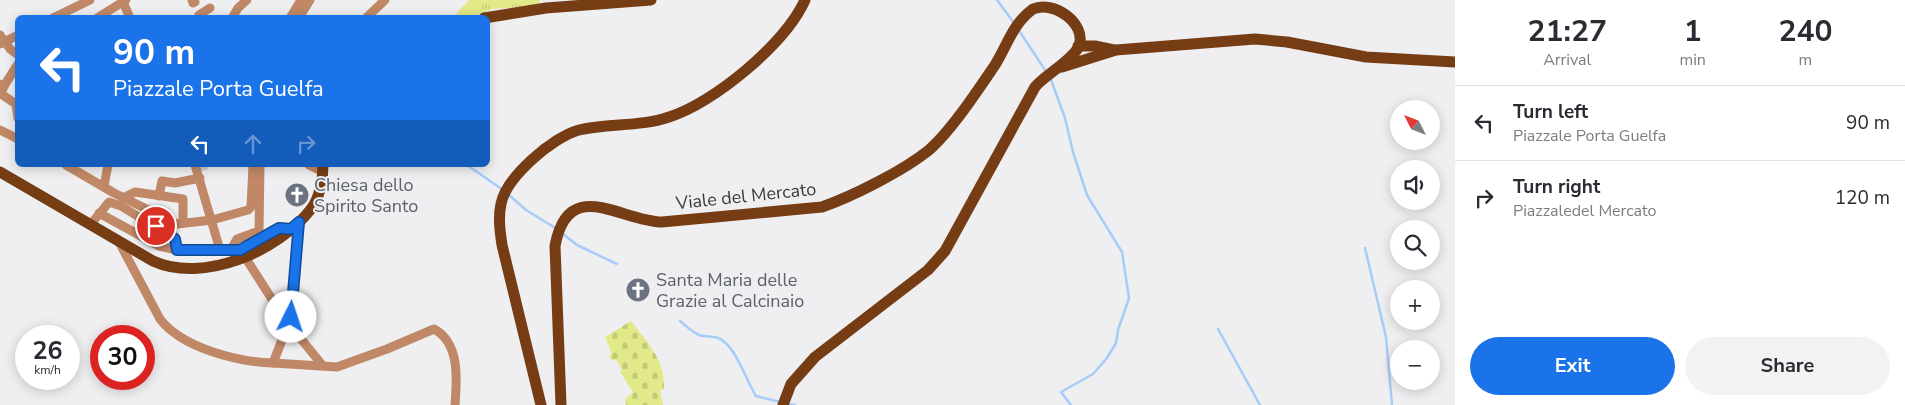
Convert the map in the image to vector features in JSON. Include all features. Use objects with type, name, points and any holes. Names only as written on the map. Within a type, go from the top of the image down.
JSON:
[{"type":"main road","points":[[490,17],[547,4],[651,0]]},
{"type":"main road","points":[[541,405],[502,245],[499,220],[504,193],[523,169],[551,146],[571,133],[586,129],[648,123],[670,117],[701,103],[739,75],[769,49],[793,22],[805,0]]},
{"type":"main road","name":"Viale del Mercato","points":[[561,405],[555,246],[558,232],[569,216],[590,206],[597,205],[637,219],[662,222],[822,207],[841,200],[922,155],[936,143],[995,64],[1012,32],[1034,9],[1043,6],[1062,10],[1085,36],[1109,50]]},
{"type":"main road","points":[[784,405],[790,384],[815,357],[928,270],[945,251],[1026,102],[1042,78],[1070,57],[1078,46],[1076,27]]},
{"type":"main road","points":[[1078,46],[1090,51],[1256,39],[1287,42],[1374,58],[1455,62]]},
{"type":"main road","points":[[1053,70],[1109,50]]},
{"type":"main road","points":[[0,172],[167,267],[199,269],[245,257],[295,225],[312,208],[316,201],[323,169]]},
{"type":"street","points":[[59,15],[90,0]]},
{"type":"street","points":[[234,15],[247,0]]},
{"type":"street","points":[[292,15],[301,0]]},
{"type":"street","points":[[301,15],[310,0]]},
{"type":"street","points":[[369,15],[385,0]]},
{"type":"street","points":[[102,15],[125,1],[129,15]]},
{"type":"street","points":[[199,15],[210,8]]},
{"type":"street","points":[[1,40],[15,36]]},
{"type":"street","points":[[1,40],[15,52]]},
{"type":"street","points":[[15,68],[2,85],[1,94],[2,101],[15,104]]},
{"type":"street","points":[[0,130],[15,138]]},
{"type":"street","points":[[70,167],[123,198],[177,224],[212,220],[251,207],[253,167]]},
{"type":"street","points":[[104,186],[108,167]]},
{"type":"street","points":[[197,167],[220,250]]},
{"type":"street","points":[[231,250],[237,239],[259,231],[260,167]]},
{"type":"street","points":[[159,196],[162,181],[175,182],[200,178]]},
{"type":"street","points":[[123,198],[133,192],[183,199],[183,223]]},
{"type":"street","points":[[91,224],[109,202],[121,206],[175,239],[177,250]]},
{"type":"street","points":[[100,214],[159,246],[177,250],[240,250],[279,228],[295,225],[290,324],[273,363]]},
{"type":"street","points":[[118,240],[160,319],[180,337],[221,354],[273,363],[337,367],[434,329],[449,343],[455,361],[455,405]]},
{"type":"street","points":[[245,257],[290,324],[323,366]]},
{"type":"green space","points":[[469,0],[540,0],[538,6],[493,9],[476,15],[455,15]]},
{"type":"green space","points":[[631,321],[649,344],[659,361],[664,379],[664,389],[660,390],[663,405],[626,405],[625,399],[633,392],[620,372],[622,370],[616,359],[612,361],[609,356],[612,354],[605,337]]},
{"type":"waterway","points":[[997,0],[1014,23]]},
{"type":"waterway","points":[[1018,29],[1047,73]]},
{"type":"waterway","points":[[1050,77],[1065,118],[1073,152],[1087,195],[1122,252],[1129,298],[1118,330],[1116,343],[1107,358],[1093,374],[1061,392],[1071,405]]},
{"type":"waterway","points":[[470,167],[503,190]]},
{"type":"waterway","points":[[509,195],[526,210],[557,229]]},
{"type":"waterway","points":[[563,234],[577,245],[617,264]]},
{"type":"waterway","points":[[1365,248],[1386,337],[1392,405]]},
{"type":"waterway","points":[[680,321],[691,331],[699,335],[716,337],[724,342],[735,355],[756,396],[780,402]]},
{"type":"waterway","points":[[1218,329],[1260,405]]},
{"type":"waterway","points":[[788,404],[795,405]]},
{"type":"place","name":"Chiesa dello Spirito Santo","points":[[297,195]]},
{"type":"place","name":"Santa Maria delle Grazie al Calcinaio","points":[[638,290]]},
{"type":"route","points":[[156,226],[175,239],[177,250],[240,250],[279,228],[291,229],[299,222],[291,317]]}]
